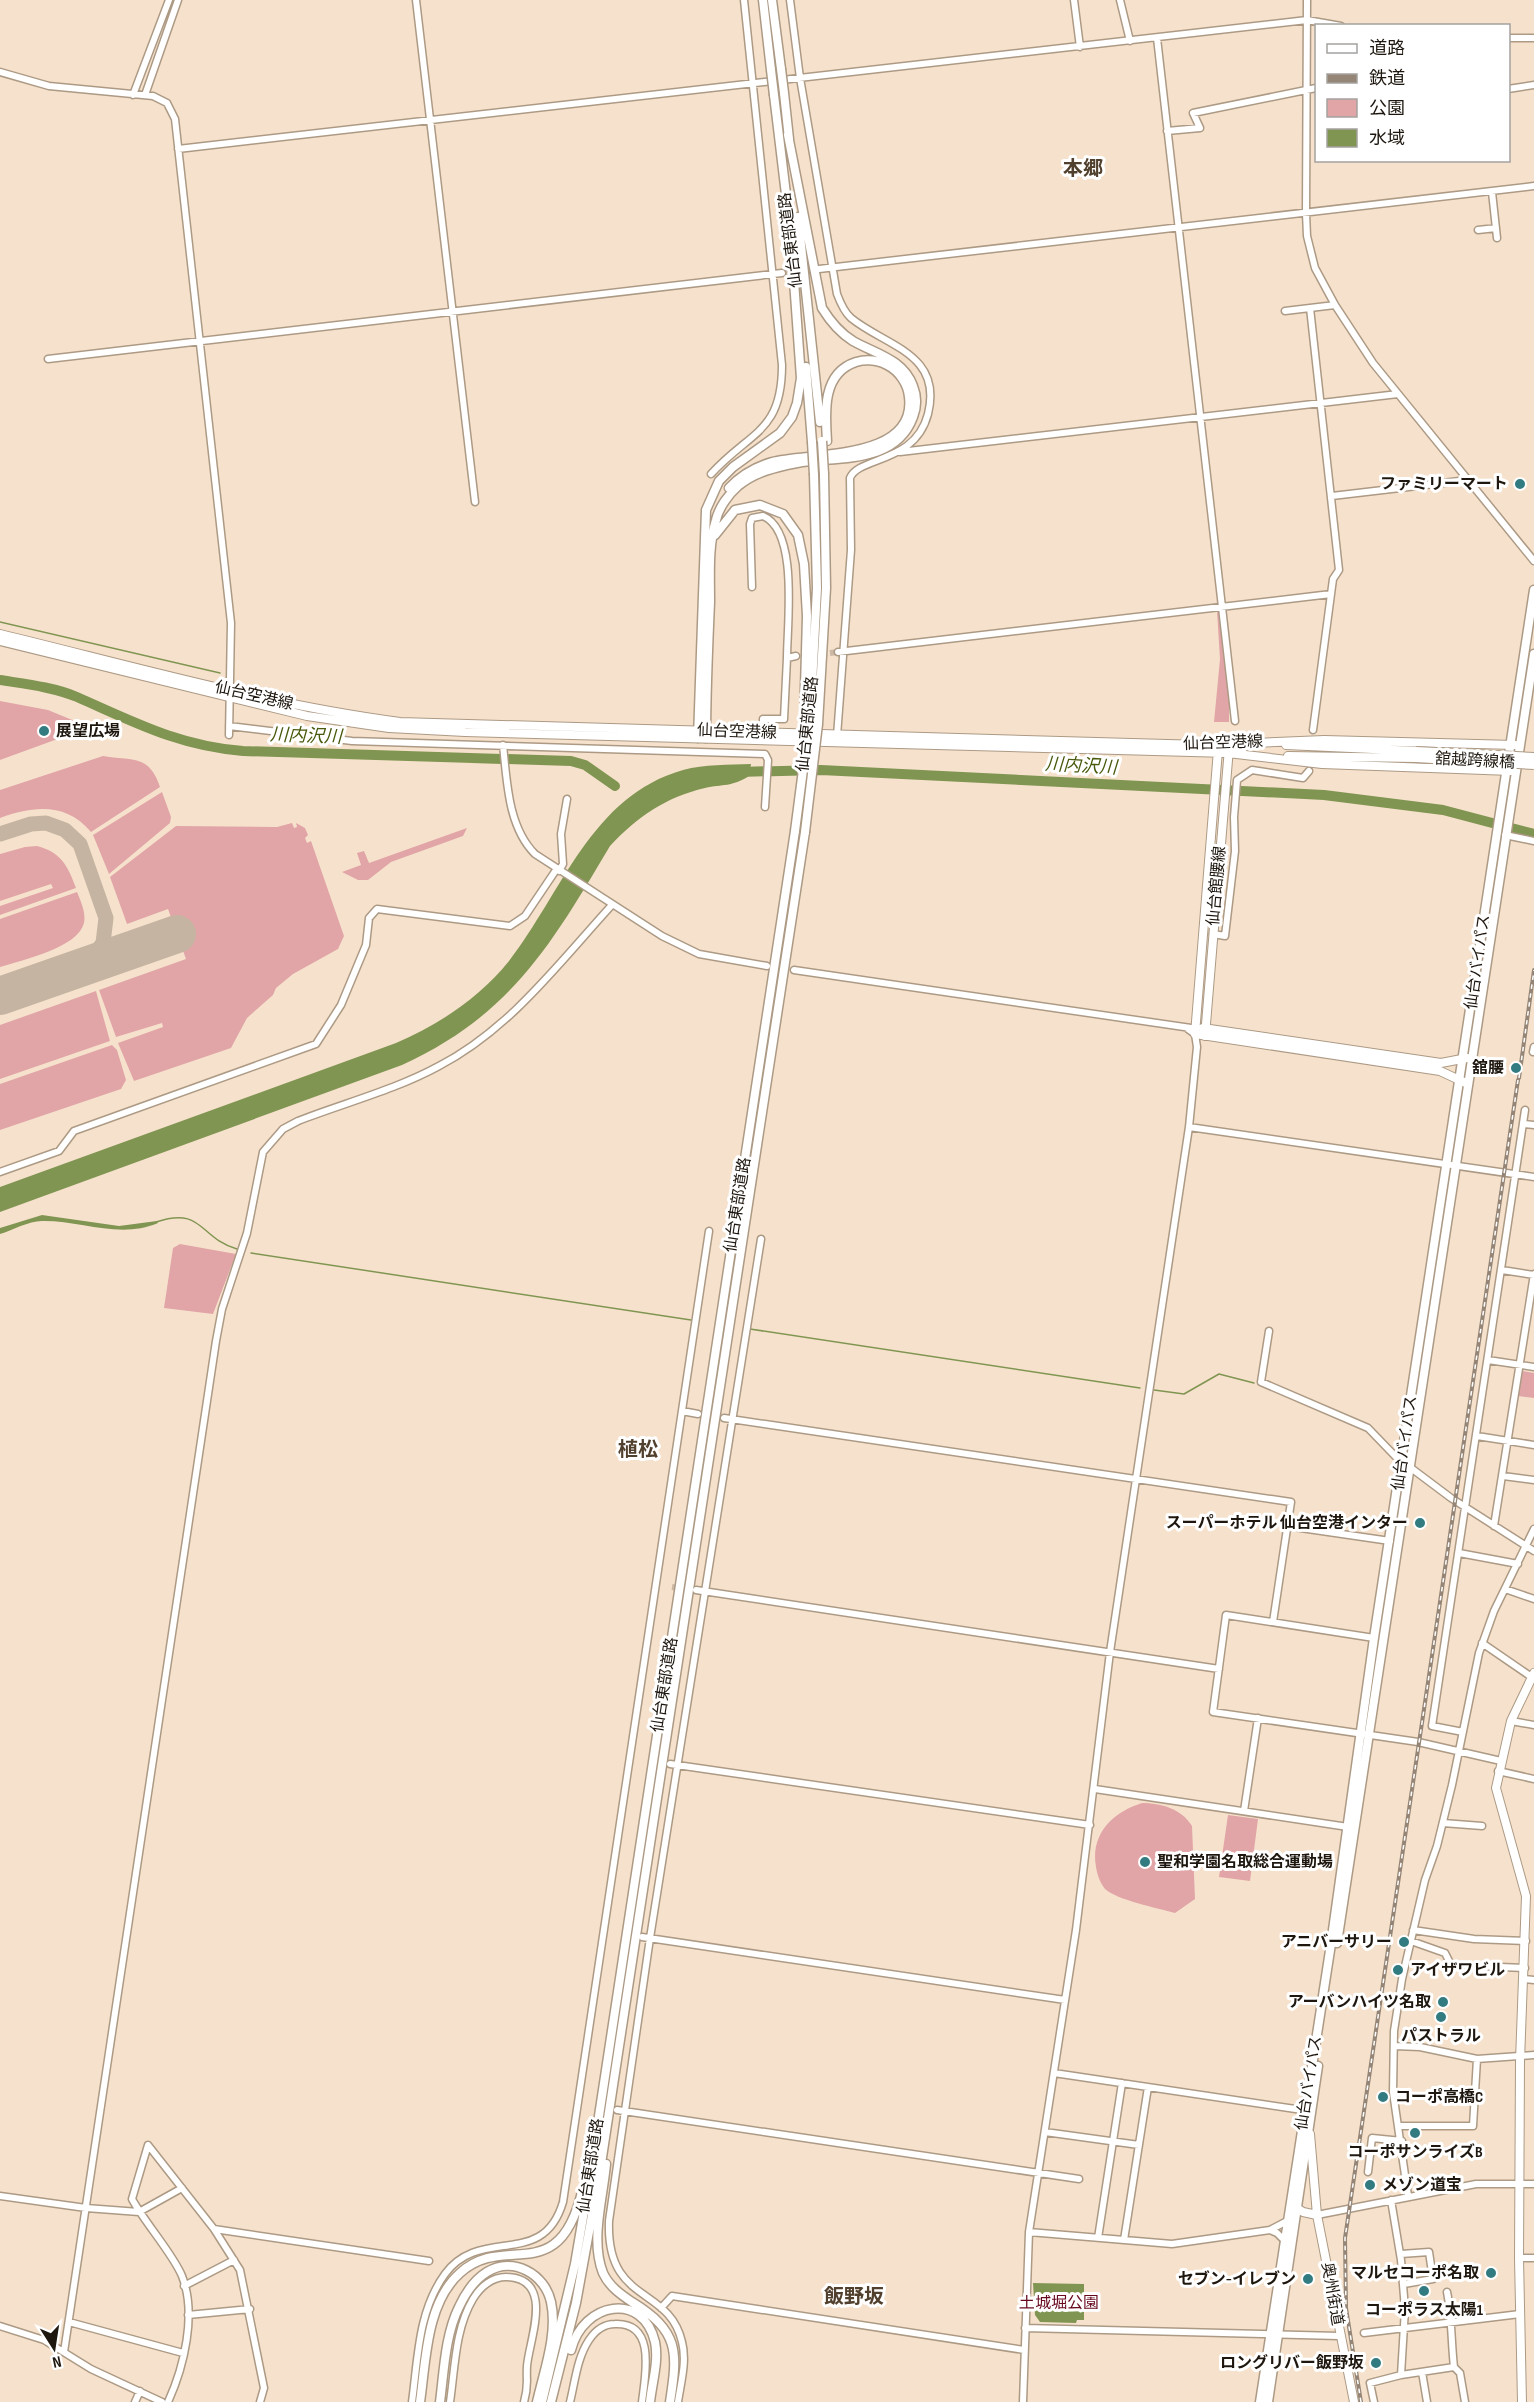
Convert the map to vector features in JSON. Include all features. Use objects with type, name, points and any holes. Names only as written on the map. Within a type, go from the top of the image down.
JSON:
[{"type":"highway","name":"仙台東部道路","points":[[763,0],[776,69]]},
{"type":"highway","name":"仙台東部道路","points":[[772,0],[791,239],[820,441]]},
{"type":"highway","name":"仙台東部道路","points":[[552,2402],[578,2294],[810,724],[824,649],[826,542],[820,441],[788,135],[779,94]]},
{"type":"highway","points":[[702,734],[712,540],[715,522],[721,508],[733,491],[746,480],[784,466],[847,459],[877,451],[904,432],[916,405],[915,390],[903,369],[889,358],[846,336],[833,324],[822,308],[788,135]]},
{"type":"highway","points":[[702,734],[706,510],[719,482],[733,467],[780,433],[792,417],[798,403],[801,367],[791,239]]},
{"type":"highway","points":[[705,526],[724,493],[738,479],[754,469],[783,460],[867,448],[893,434],[908,414],[910,400],[906,385],[898,372],[885,363],[868,360],[852,364],[838,374],[826,400],[820,441],[822,474]]},
{"type":"highway","name":"仙台東部道路","points":[[542,2402],[575,2264],[610,2080],[805,832],[822,474]]},
{"type":"highway","points":[[712,540],[729,515],[751,505],[777,510],[789,520],[798,535],[804,564],[810,724]]},
{"type":"highway","name":"仙台バイパス","points":[[1260,2402],[1309,2126],[1308,2111],[1503,831],[1505,771],[1534,590]]},
{"type":"highway","name":"仙台バイパス","points":[[1503,820],[1516,771],[1534,654]]},
{"type":"highway","name":"仙台バイパス","points":[[1268,2402],[1284,2241],[1295,2212],[1348,1827],[1366,1734],[1374,1638],[1406,1463]]},
{"type":"highway","points":[[420,2402],[432,2322],[443,2295],[454,2279],[466,2268],[482,2261],[542,2251],[557,2241],[570,2225],[579,2203],[610,2080]]},
{"type":"highway","points":[[610,2080],[598,2230],[600,2263],[606,2278],[614,2289],[655,2318],[670,2336],[675,2366],[670,2402]]},
{"type":"highway","points":[[440,2402],[452,2328],[459,2307],[483,2275],[495,2268],[507,2266],[521,2268],[534,2274],[546,2288],[551,2302],[550,2345],[536,2402]]},
{"type":"highway","points":[[556,2402],[573,2341],[580,2327],[593,2315],[617,2308],[641,2319],[654,2340],[656,2357],[650,2402]]},
{"type":"main road","name":"仙台空港線","points":[[0,634],[307,716],[389,728],[702,734],[1218,749],[1229,744],[1249,742],[1417,740],[1520,746]]},
{"type":"main road","name":"仙台空港線","points":[[0,641],[229,694]]},
{"type":"main road","name":"仙台空港線","points":[[702,734],[762,732],[1218,749],[1228,753],[1322,764],[1516,771]]},
{"type":"main road","points":[[1249,742],[1416,755]]},
{"type":"main road","name":"仙台館腰線","points":[[1205,1032],[1229,744]]},
{"type":"main road","name":"仙台館腰線","points":[[1193,1030],[1218,749]]},
{"type":"main road","points":[[1248,755],[1416,755]]},
{"type":"main road","name":"舘越跨線橋","points":[[1416,755],[1534,757]]},
{"type":"main road","name":"舘越跨線橋","points":[[1416,755],[1534,765]]},
{"type":"main road","points":[[1193,1030],[1440,1071],[1465,1083]]},
{"type":"main road","points":[[1205,1032],[1441,1063],[1468,1058]]},
{"type":"main road","points":[[1522,2402],[1519,2258],[1521,2056],[1526,1896],[1522,1876],[1496,1796],[1500,1761],[1511,1721],[1533,1675]]},
{"type":"main road","name":"奥州街道","points":[[1309,2126],[1317,2215],[1339,2336],[1354,2402]]},
{"type":"main road","points":[[1295,2212],[1317,2215]]},
{"type":"street","points":[[133,95],[169,0]]},
{"type":"street","points":[[145,95],[178,0]]},
{"type":"street","points":[[416,0],[475,502]]},
{"type":"street","points":[[711,474],[770,420],[778,407],[782,390],[782,365],[744,0]]},
{"type":"street","points":[[790,0],[800,78],[837,294],[850,317],[909,352],[926,378],[930,395],[927,415],[919,433],[899,452]]},
{"type":"street","points":[[1074,0],[1080,47]]},
{"type":"street","points":[[1120,0],[1130,41]]},
{"type":"street","points":[[1307,0],[1306,213],[1307,236],[1315,268],[1335,305],[1373,363],[1534,561]]},
{"type":"street","points":[[178,148],[1307,21],[1327,24]]},
{"type":"street","points":[[1157,38],[1235,721]]},
{"type":"street","points":[[1510,38],[1534,38]]},
{"type":"street","points":[[0,72],[49,86],[160,98],[171,108],[176,118],[231,623],[229,735]]},
{"type":"street","points":[[1510,88],[1534,85]]},
{"type":"street","points":[[1167,131],[1198,128],[1193,113],[1315,88]]},
{"type":"street","points":[[819,269],[1534,186]]},
{"type":"street","points":[[1492,192],[1497,238]]},
{"type":"street","points":[[1478,230],[1496,228]]},
{"type":"street","points":[[48,359],[782,273]]},
{"type":"street","points":[[1286,311],[1335,305]]},
{"type":"street","points":[[1311,308],[1339,570],[1333,579],[1313,730]]},
{"type":"street","points":[[837,736],[841,651],[851,550],[850,478],[858,468],[899,452],[1398,394]]},
{"type":"street","points":[[1332,496],[1468,480]]},
{"type":"street","points":[[752,587],[750,524],[752,518],[763,516],[775,524],[786,546],[788,658],[784,719],[763,719],[762,732]]},
{"type":"street","points":[[841,651],[1331,594]]},
{"type":"street","points":[[788,658],[796,656]]},
{"type":"street","points":[[229,726],[352,741],[765,754],[768,760],[765,807]]},
{"type":"street","points":[[503,747],[515,820],[520,836],[536,854],[611,906],[662,936],[699,954],[767,966]]},
{"type":"street","points":[[1213,934],[1225,936],[1235,851],[1236,782],[1242,775],[1252,770],[1303,778],[1309,771]]},
{"type":"street","points":[[0,1172],[59,1151],[74,1131],[316,1044],[348,988],[366,945],[369,918],[377,909],[510,926],[525,916],[562,864],[561,834],[567,799]]},
{"type":"street","points":[[1503,831],[1534,841]]},
{"type":"street","points":[[64,2352],[216,1341],[222,1309],[247,1233],[263,1152],[276,1135],[298,1121],[424,1074],[477,1042],[501,1024],[611,906]]},
{"type":"street","points":[[794,970],[1193,1030],[1197,1047],[1189,1127],[1110,1652],[1090,1825],[1029,2232],[1023,2402]]},
{"type":"street","points":[[1197,1047],[1205,1032]]},
{"type":"street","points":[[1463,1732],[1432,1726],[1525,1110]]},
{"type":"street","points":[[1523,1124],[1534,1125]]},
{"type":"street","points":[[1189,1127],[1534,1177]]},
{"type":"street","points":[[412,2402],[425,2315],[430,2300],[445,2274],[471,2253],[538,2239],[549,2229],[563,2202],[709,1232]]},
{"type":"street","points":[[678,2402],[684,2362],[679,2330],[661,2308],[621,2276],[610,2243],[609,2221],[621,2111],[646,1937],[728,1418],[761,1239]]},
{"type":"street","points":[[1494,1526],[1534,1274],[1502,1270]]},
{"type":"street","points":[[1269,1331],[1261,1382],[1368,1428],[1406,1463],[1466,1507],[1534,1551]]},
{"type":"street","points":[[1488,1359],[1534,1367]]},
{"type":"street","points":[[682,1411],[698,1413]]},
{"type":"street","points":[[728,1418],[1291,1502],[1273,1622]]},
{"type":"street","points":[[1477,1436],[1534,1445]]},
{"type":"street","points":[[1503,1476],[1534,1480]]},
{"type":"street","points":[[1287,1526],[1391,1541]]},
{"type":"street","points":[[1408,2196],[1402,2141],[1393,2092],[1398,2006],[1425,1880],[1443,1823],[1482,1643],[1534,1529]]},
{"type":"street","points":[[1459,1553],[1518,1564]]},
{"type":"street","points":[[1505,1589],[1534,1599]]},
{"type":"street","points":[[700,1591],[1219,1669]]},
{"type":"street","points":[[1374,1638],[1226,1614],[1213,1712],[1366,1734],[1500,1761]]},
{"type":"street","points":[[1482,1643],[1533,1675]]},
{"type":"street","points":[[1244,1811],[1258,1718]]},
{"type":"street","points":[[1511,1721],[1534,1725]]},
{"type":"street","points":[[674,1765],[1090,1825]]},
{"type":"street","points":[[1498,1771],[1534,1779]]},
{"type":"street","points":[[1095,1789],[1348,1827]]},
{"type":"street","points":[[1443,1823],[1482,1826]]},
{"type":"street","points":[[1413,1930],[1474,1939],[1526,1941]]},
{"type":"street","points":[[646,1937],[1065,2000]]},
{"type":"street","points":[[1411,1941],[1445,1953],[1451,1965],[1525,1968]]},
{"type":"street","points":[[1524,1979],[1534,1980]]},
{"type":"street","points":[[1394,2046],[1420,2047],[1477,2059],[1534,2055]]},
{"type":"street","points":[[1399,2126],[1473,2126],[1477,2059]]},
{"type":"street","points":[[1054,2073],[1308,2111]]},
{"type":"street","points":[[1098,2238],[1122,2083]]},
{"type":"street","points":[[1124,2241],[1148,2087]]},
{"type":"street","points":[[621,2111],[1079,2179]]},
{"type":"street","points":[[1045,2132],[1139,2145]]},
{"type":"street","points":[[1368,2172],[1372,2138],[1402,2141]]},
{"type":"street","points":[[168,2402],[176,2384],[188,2315],[182,2276],[132,2199],[148,2145],[214,2229],[240,2270],[250,2309],[264,2388],[260,2402]]},
{"type":"street","points":[[1317,2215],[1476,2184],[1534,2184]]},
{"type":"street","points":[[0,2196],[86,2208],[139,2212],[182,2188]]},
{"type":"street","points":[[1391,2200],[1404,2284],[1405,2309],[1402,2328],[1401,2375]]},
{"type":"street","points":[[1029,2232],[1172,2244],[1270,2230],[1295,2212]]},
{"type":"street","points":[[214,2229],[429,2261]]},
{"type":"street","points":[[1270,2230],[1278,2233],[1284,2241]]},
{"type":"street","points":[[1401,2254],[1429,2252],[1433,2279],[1404,2284]]},
{"type":"street","points":[[1519,2258],[1534,2258]]},
{"type":"street","points":[[184,2286],[234,2259]]},
{"type":"street","points":[[450,2402],[461,2326],[466,2312],[482,2287],[504,2277],[516,2279],[529,2287],[537,2310],[537,2325],[527,2367],[529,2385],[524,2402]]},
{"type":"street","points":[[1448,2296],[1447,2292],[1454,2367],[1460,2373],[1465,2402]]},
{"type":"street","points":[[661,2308],[672,2296],[1024,2350]]},
{"type":"street","points":[[188,2315],[250,2309]]},
{"type":"street","points":[[1364,2333],[1520,2314]]},
{"type":"street","points":[[69,2322],[183,2353]]},
{"type":"street","points":[[570,2402],[581,2356],[589,2340],[600,2328],[618,2324],[634,2329],[644,2346],[646,2363],[642,2402]]},
{"type":"street","points":[[0,2326],[29,2333],[162,2402]]},
{"type":"street","points":[[1025,2328],[1274,2332],[1339,2336]]},
{"type":"street","points":[[1374,2402],[1370,2383],[1401,2375],[1454,2367]]},
{"type":"street","points":[[1422,2372],[1427,2402]]},
{"type":"street","points":[[135,2402],[140,2391]]},
{"type":"green space","points":[[1217,611],[1220,611],[1229,695],[1229,722],[1214,722],[1220,659]]},
{"type":"green space","points":[[0,701],[48,710],[116,738],[74,733],[0,760]]},
{"type":"green space","points":[[103,756],[131,759],[145,764],[156,776],[160,787],[91,832],[71,815],[48,809],[25,811],[0,818],[0,790]]},
{"type":"green space","points":[[162,792],[171,817],[170,823],[109,874],[93,835]]},
{"type":"green space","points":[[292,823],[294,828],[297,827],[296,823],[305,828],[308,835],[305,838],[307,843],[311,841],[344,936],[338,949],[293,974],[276,988],[273,995],[247,1018],[231,1048],[134,1081],[118,1043],[163,1027],[162,1023],[116,1037],[99,990],[186,959],[168,909],[127,924],[110,877],[176,826],[277,827]]},
{"type":"green space","points":[[467,828],[463,836],[391,862],[368,880],[358,880],[342,872],[361,865],[357,853],[364,851],[369,863]]},
{"type":"green space","points":[[37,846],[58,856],[70,873],[76,888],[0,915],[0,906],[53,888],[51,884],[0,901],[0,854]]},
{"type":"green space","points":[[77,892],[84,915],[84,923],[80,932],[61,946],[48,952],[0,967],[0,919]]},
{"type":"green space","points":[[96,991],[110,1041],[0,1079],[0,1025]]},
{"type":"green space","points":[[112,1045],[117,1050],[126,1080],[121,1089],[0,1130],[0,1084]]},
{"type":"green space","points":[[180,1244],[236,1254],[213,1314],[164,1308],[173,1248]]},
{"type":"green space","points":[[1523,1371],[1534,1373],[1534,1398],[1518,1396],[1520,1373]]},
{"type":"green space","name":"聖和学園名取総合運動場","points":[[1142,1803],[1156,1804],[1177,1811],[1192,1826],[1195,1899],[1175,1913],[1118,1897],[1103,1887],[1098,1875],[1095,1855],[1100,1835],[1106,1826],[1122,1812]]},
{"type":"green space","points":[[1228,1815],[1258,1819],[1250,1881],[1219,1877]]},
{"type":"water","points":[[751,764],[749,776],[743,780],[705,788],[678,797],[653,810],[631,826],[610,846],[568,915],[525,974],[472,1024],[440,1045],[402,1065],[0,1212],[0,1187],[396,1043],[428,1027],[472,998],[509,961],[581,850],[601,824],[624,801],[651,783],[683,770]]},
{"type":"water","points":[[42,1215],[119,1226],[157,1221],[158,1223],[144,1228],[116,1229],[39,1221],[0,1234],[0,1228]]},
{"type":"water","name":"土城堀公園","points":[[1033,2283],[1084,2284],[1084,2320],[1077,2320],[1076,2323],[1040,2322],[1035,2315]]},
{"type":"waterway","points":[[0,622],[220,673]]},
{"type":"waterway","name":"川内沢川","points":[[0,680],[39,686],[68,694],[157,732],[220,748],[243,751],[571,761],[585,765],[615,786]]},
{"type":"waterway","name":"川内沢川","points":[[738,772],[821,770],[1324,795],[1443,810],[1534,834]]},
{"type":"waterway","points":[[156,1222],[183,1218],[200,1225],[215,1238],[237,1249]]},
{"type":"waterway","points":[[251,1253],[691,1320]]},
{"type":"waterway","points":[[750,1329],[1140,1388]]},
{"type":"waterway","points":[[1154,1390],[1184,1394],[1219,1374],[1254,1383]]},
{"type":"taxiway","points":[[0,834],[31,824],[46,823],[65,830],[80,844],[106,918],[103,943],[86,966]]},
{"type":"runway","points":[[0,996],[177,934]]},
{"type":"tunnel","points":[[782,273],[818,269]]},
{"type":"tunnel","points":[[821,654],[838,652]]},
{"type":"tunnel","points":[[672,1587],[692,1590]]},
{"type":"railway","points":[[1519,1078],[1534,970]]},
{"type":"railway","points":[[1361,2402],[1346,2308],[1345,2238],[1518,1080]]},
{"type":"place","name":"ファミリーマート","points":[[1520,484]]},
{"type":"place","name":"展望広場","points":[[44,731]]},
{"type":"place","name":"舘腰","points":[[1516,1068]]},
{"type":"place","name":"スーパーホテル 仙台空港インター","points":[[1420,1523]]},
{"type":"place","name":"聖和学園名取総合運動場","points":[[1145,1862]]},
{"type":"place","name":"アニバーサリー","points":[[1404,1942]]},
{"type":"place","name":"アイザワビル","points":[[1398,1970]]},
{"type":"place","name":"アーバンハイツ名取","points":[[1443,2002]]},
{"type":"place","name":"パストラル","points":[[1441,2017]]},
{"type":"place","name":"コーポ高橋C","points":[[1383,2097]]},
{"type":"place","name":"コーポサンライズB","points":[[1415,2133]]},
{"type":"place","name":"メゾン道宝","points":[[1370,2185]]},
{"type":"place","name":"マルセコーポ名取","points":[[1491,2273]]},
{"type":"place","name":"セブン-イレブン","points":[[1308,2279]]},
{"type":"place","name":"コーポラス太陽1","points":[[1424,2291]]},
{"type":"place","name":"ロングリバー飯野坂","points":[[1376,2363]]},
{"type":"district","name":"本郷","points":[[1083,169]]},
{"type":"district","name":"植松","points":[[638,1450]]},
{"type":"district","name":"飯野坂","points":[[854,2297]]}]
